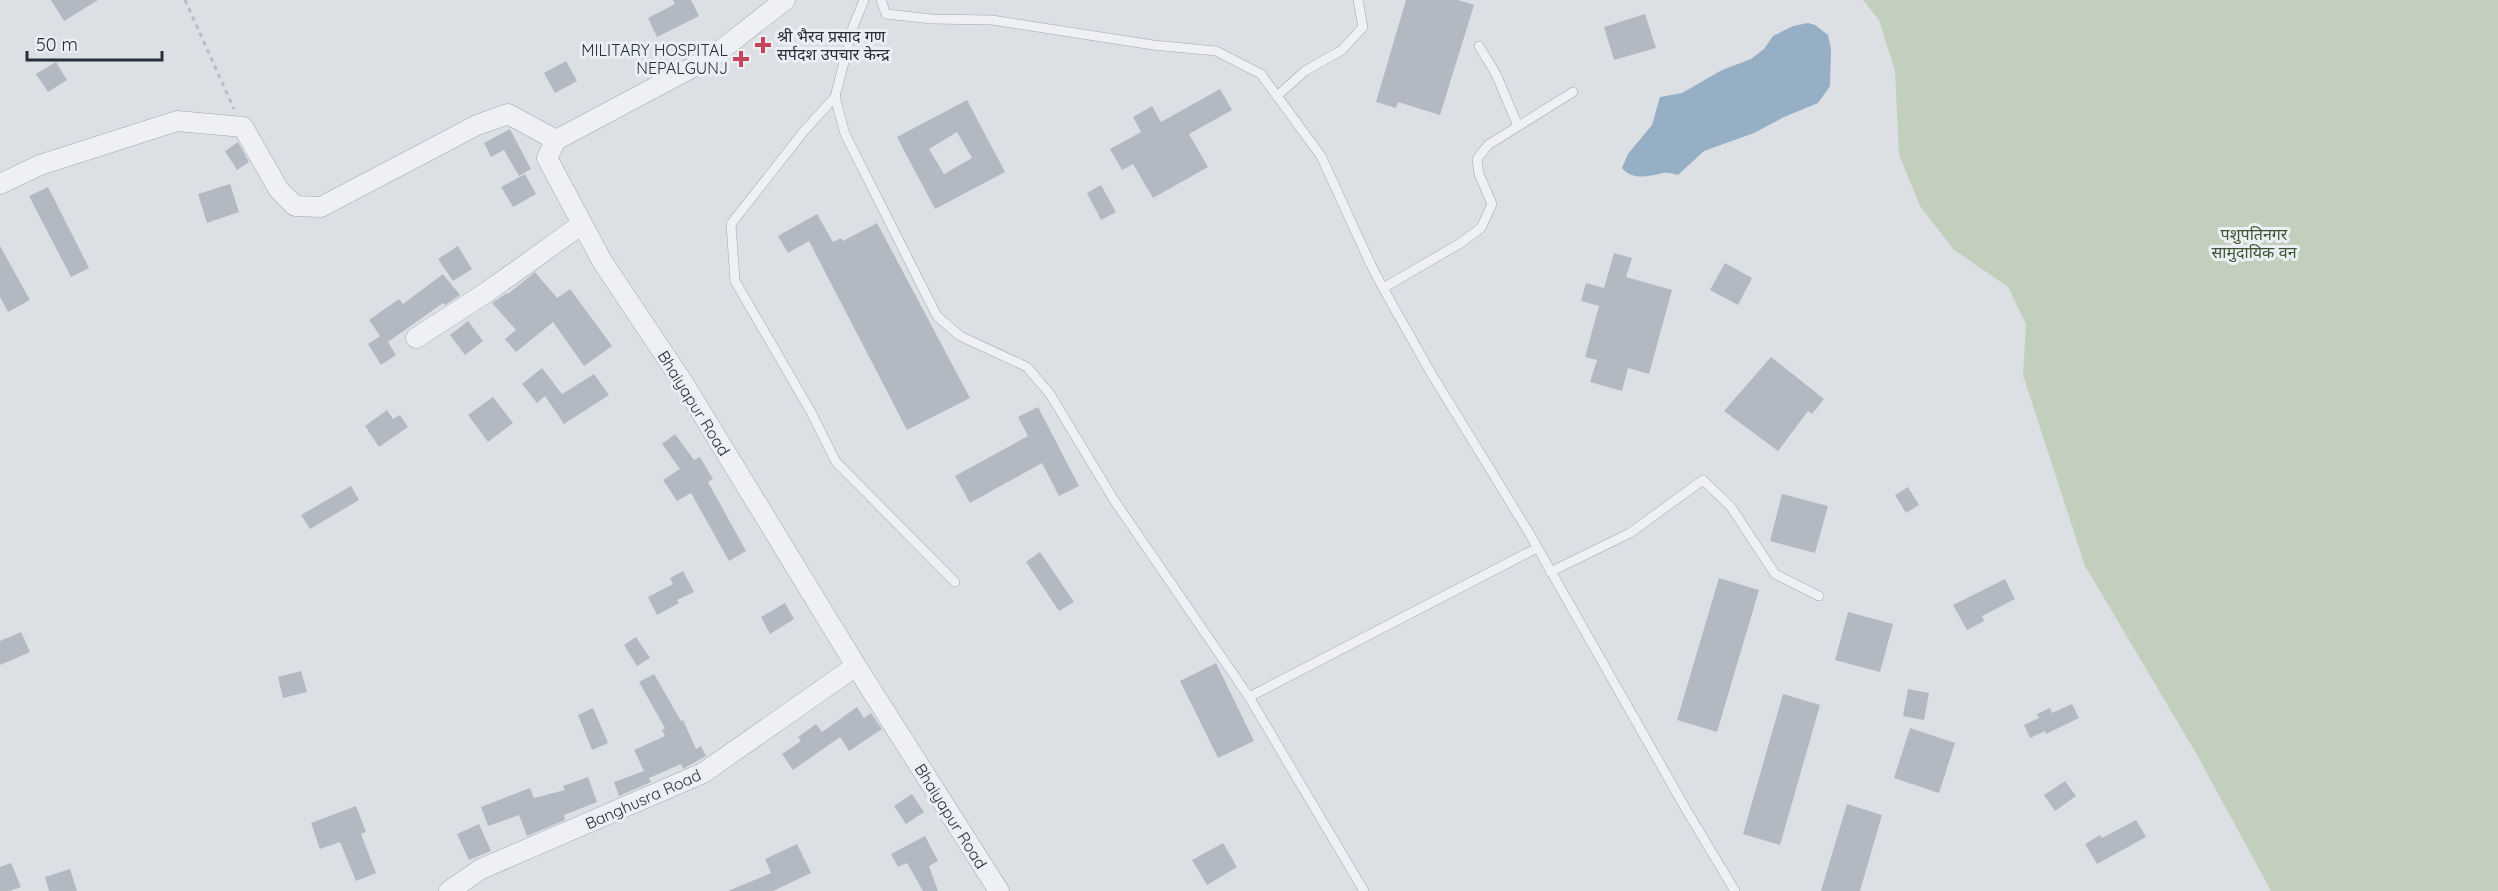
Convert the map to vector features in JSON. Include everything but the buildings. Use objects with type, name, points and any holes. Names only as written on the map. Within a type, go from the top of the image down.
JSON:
[{"type":"street","points":[[0,184],[40,165],[177,121],[243,127],[279,190],[295,206],[321,207],[477,125],[508,114],[556,140],[712,57],[785,0]]},
{"type":"street","name":"Bhaiyapur Road","points":[[556,140],[547,158],[602,261],[684,384],[856,666],[999,891]]},
{"type":"street","points":[[416,338],[487,292],[582,224]]},
{"type":"street","name":"Banghusra Road","points":[[449,891],[481,869],[703,773],[856,666]]},
{"type":"lane","points":[[864,0],[853,27],[835,97],[797,139],[731,224],[735,281],[811,412],[837,462],[956,582]]},
{"type":"lane","points":[[881,0],[886,14],[932,19],[992,20],[1153,45],[1216,51],[1261,74],[1321,156],[1383,288],[1431,373],[1537,548],[1735,891]]},
{"type":"lane","points":[[1277,96],[1305,71],[1342,51],[1363,27],[1358,0]]},
{"type":"lane","points":[[1479,46],[1496,74],[1518,126]]},
{"type":"lane","points":[[1383,288],[1459,244],[1481,228],[1492,204],[1479,174],[1477,159],[1488,145],[1573,92]]},
{"type":"lane","points":[[835,97],[845,134],[937,316],[960,336],[1027,366],[1050,394],[1114,500],[1249,697],[1364,891]]},
{"type":"lane","points":[[1550,572],[1630,533],[1703,480],[1731,507],[1775,574],[1819,596]]},
{"type":"lane","points":[[1249,697],[1537,548]]},
{"type":"path","points":[[185,0],[243,127]]},
{"type":"green space","name":"पशुपतिनगर सामुदायिक वन","points":[[1863,0],[2498,0],[2498,891],[2271,891],[2196,753],[2085,566],[2023,375],[2026,324],[2008,287],[1953,249],[1920,206],[1899,155],[1895,71],[1879,20]]},
{"type":"water","points":[[1808,23],[1815,25],[1828,35],[1831,49],[1830,86],[1818,103],[1754,133],[1704,151],[1678,175],[1665,173],[1636,176],[1622,168],[1628,154],[1652,125],[1660,97],[1682,93],[1722,70],[1751,59],[1764,49],[1773,36],[1793,26]]},
{"type":"place","name":"श्री भैरव प्रसाद गण सर्पदश उपचार केन्द्र","points":[[763,45]]},
{"type":"place","name":"MILITARY HOSPITAL NEPALGUNJ","points":[[741,59]]}]
